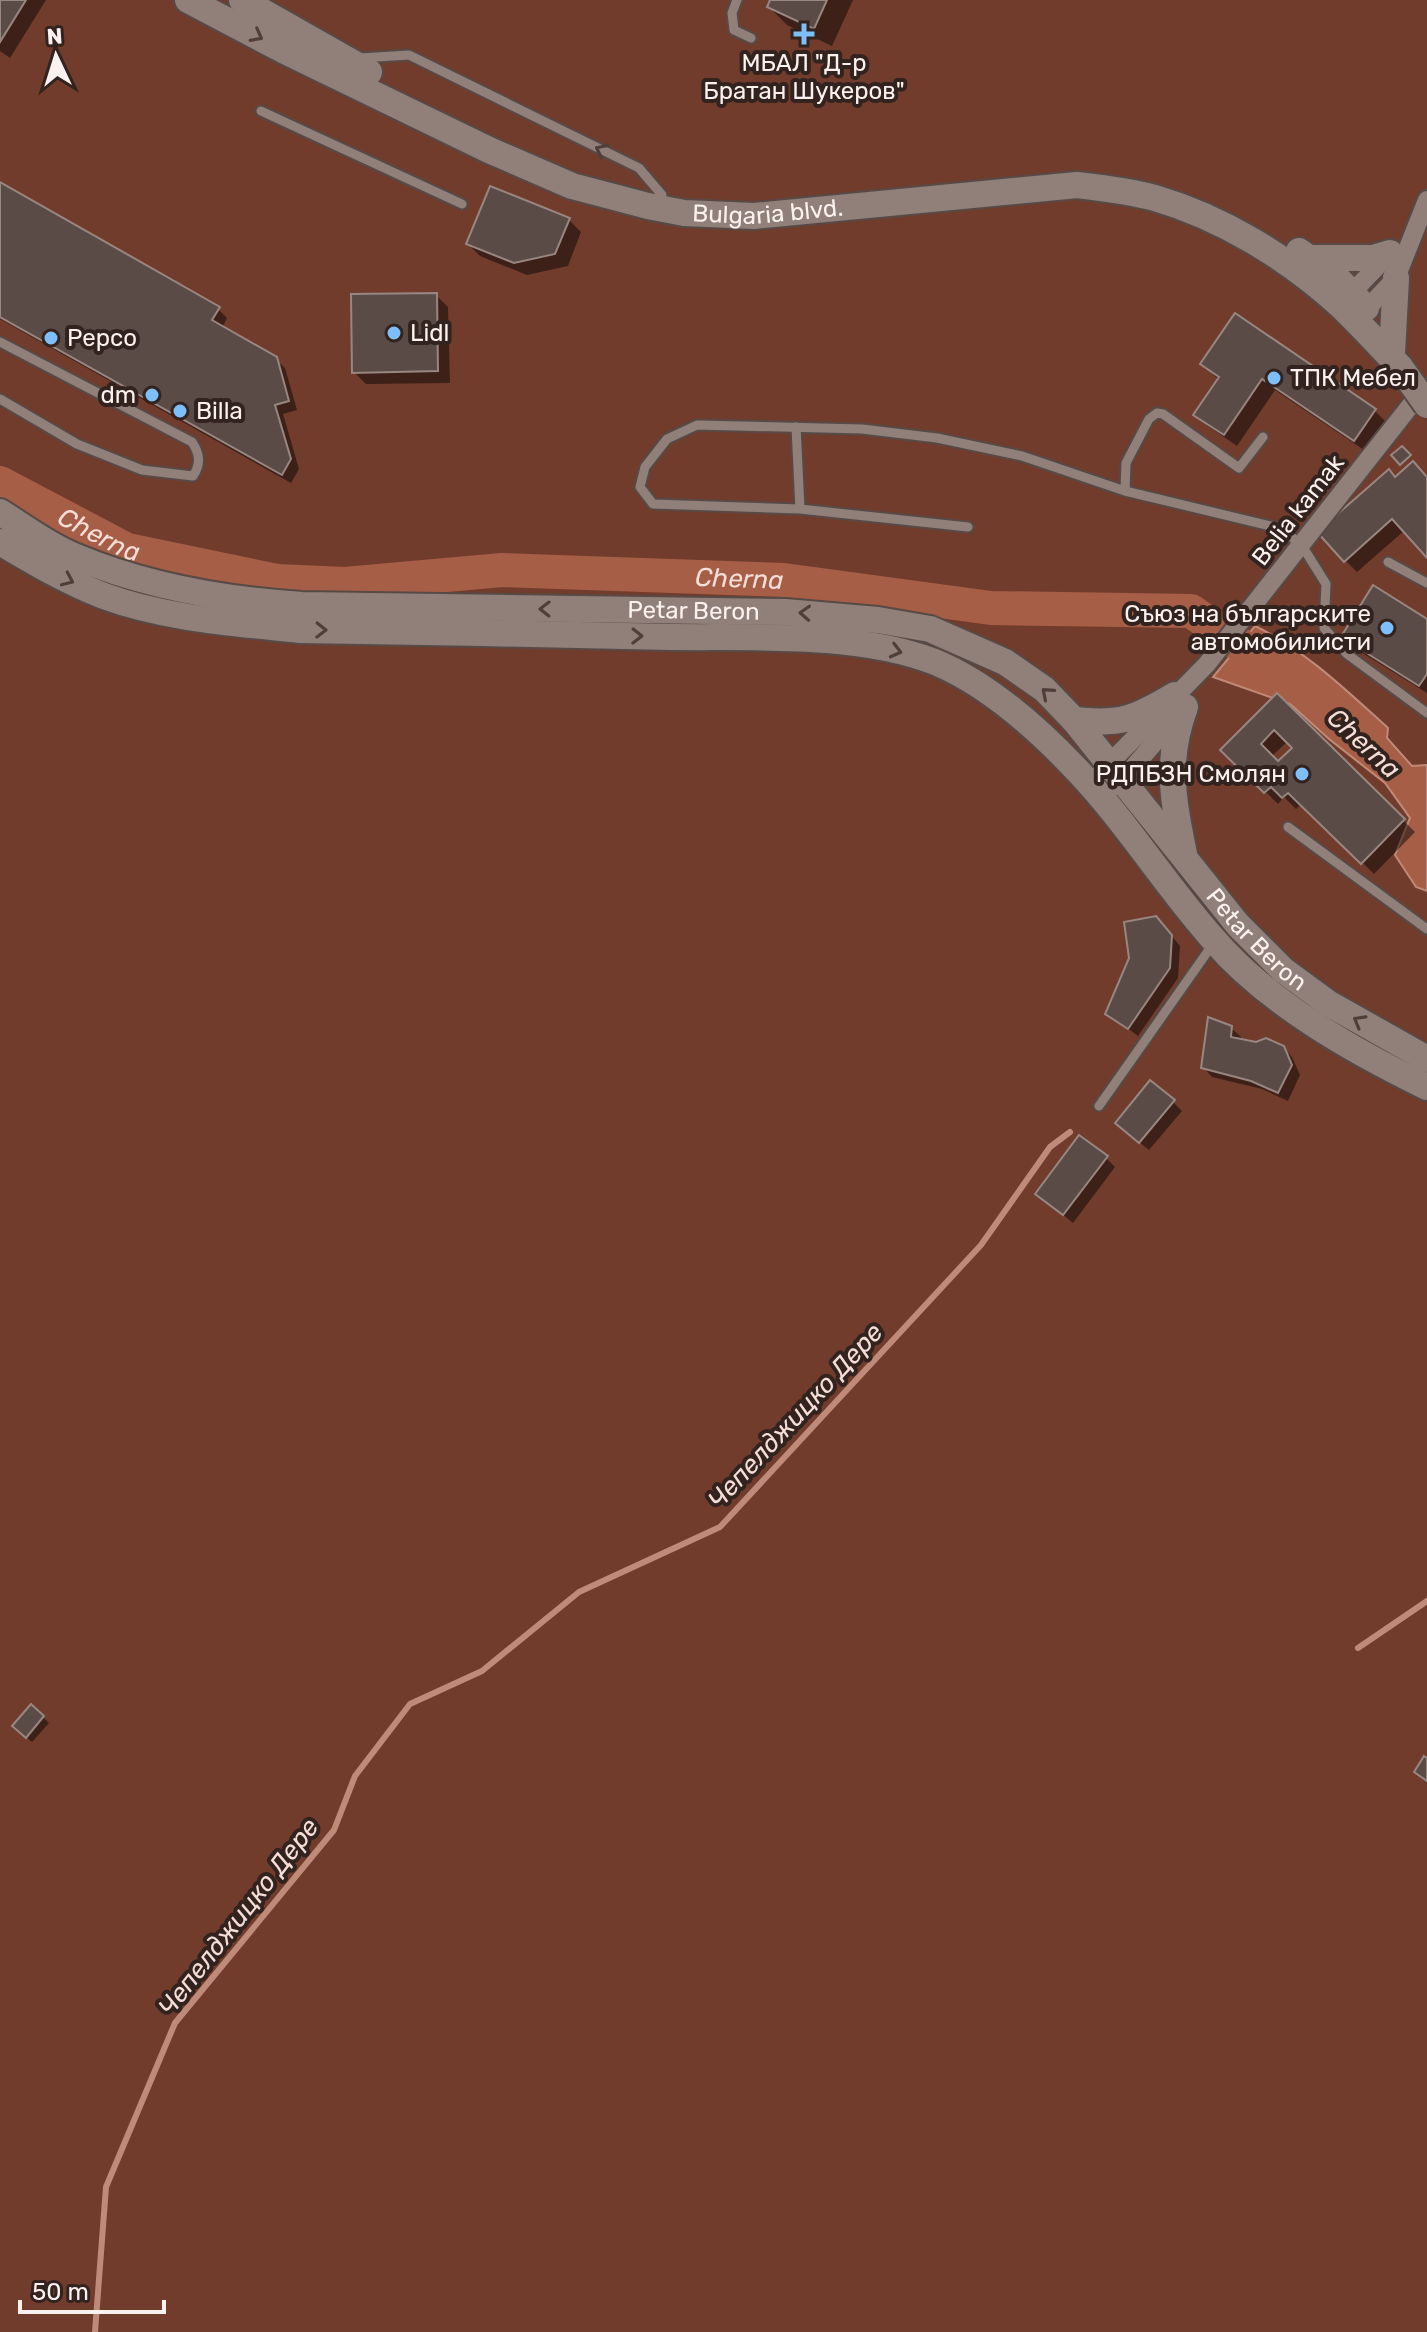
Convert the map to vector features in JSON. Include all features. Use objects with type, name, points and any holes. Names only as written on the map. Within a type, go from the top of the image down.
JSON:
[{"type":"main road","name":"Bulgaria blvd.","points":[[188,0],[489,150],[572,186],[684,213],[754,216],[1040,187],[1077,185],[1115,189],[1156,198],[1233,230],[1354,307]]},
{"type":"main road","name":"Bulgaria blvd.","points":[[242,0],[344,59],[555,167],[601,181],[662,195],[750,202],[825,198],[1042,172],[1084,171],[1161,186],[1201,201],[1283,240],[1310,258],[1354,307]]},
{"type":"main road","points":[[1310,258],[1360,259],[1393,266],[1396,360]]},
{"type":"main road","points":[[1354,307],[1427,405]]},
{"type":"main road","name":"Petar Beron","points":[[0,512],[73,556],[151,580],[239,600],[317,605],[800,613],[930,629],[1005,662],[1044,689],[1074,720],[1238,925],[1283,970],[1347,1015],[1427,1059]]},
{"type":"main road","name":"Petar Beron","points":[[0,542],[53,573],[104,596],[168,613],[237,624],[300,630],[794,639],[881,647],[935,662],[978,686],[1028,724],[1097,792],[1214,941],[1263,985],[1310,1020],[1370,1058],[1427,1087]]},
{"type":"main road","points":[[1074,720],[1128,720],[1180,701],[1171,766],[1185,857]]},
{"type":"street","points":[[1354,307],[1393,266],[1414,233],[1427,200]]},
{"type":"street","points":[[1354,307],[1393,266],[1414,233]]},
{"type":"street","name":"Belia kamak","points":[[1097,792],[1180,701],[1427,385]]},
{"type":"lane","points":[[737,0],[732,13],[734,30],[751,38]]},
{"type":"lane","points":[[344,59],[409,55],[639,168],[662,195]]},
{"type":"lane","points":[[261,111],[462,204]]},
{"type":"lane","points":[[0,342],[192,442],[198,452],[199,468],[193,476],[142,470],[77,444],[0,399]]},
{"type":"lane","points":[[1125,491],[1126,463],[1149,419],[1157,413],[1163,414],[1239,468],[1263,437]]},
{"type":"lane","points":[[968,527],[800,509],[653,504],[640,487],[645,467],[667,439],[697,425],[862,429],[937,438],[1022,456],[1125,491],[1279,528],[1301,544],[1326,584],[1324,628],[1347,654],[1427,713]]},
{"type":"lane","points":[[796,427],[800,509]]},
{"type":"lane","points":[[1388,562],[1427,583]]},
{"type":"lane","points":[[1288,827],[1427,929]]},
{"type":"lane","points":[[1099,1106],[1214,941]]},
{"type":"shaded area","points":[[0,0],[1427,0],[1427,2332],[0,2332]]},
{"type":"water","points":[[1255,626],[1308,659],[1357,700],[1388,728],[1387,738],[1412,766],[1427,765],[1427,891],[1416,887],[1395,855],[1410,818],[1385,783],[1290,704],[1213,677]]},
{"type":"building","points":[[0,0],[26,0],[0,42]]},
{"type":"building","points":[[770,0],[827,0],[814,29],[767,7]]},
{"type":"building","points":[[0,182],[220,307],[212,320],[277,357],[289,401],[275,405],[291,459],[282,475],[0,317]]},
{"type":"building","points":[[490,186],[570,218],[555,254],[514,263],[466,244]]},
{"type":"building","name":"Lidl","points":[[437,293],[438,371],[352,373],[351,294]]},
{"type":"building","name":"ТПК Мебел","points":[[1235,313],[1376,409],[1354,441],[1262,379],[1224,435],[1193,415],[1219,377],[1200,364]]},
{"type":"building","points":[[1402,446],[1411,455],[1400,465],[1391,455]]},
{"type":"building","points":[[1413,461],[1427,477],[1427,558],[1392,519],[1344,562],[1317,532],[1389,469],[1395,477]]},
{"type":"building","name":"Съюз на българските автомобилисти","points":[[1373,585],[1427,619],[1427,674],[1419,686],[1341,637]]},
{"type":"building","name":"РДПБЗН Смолян","points":[[1277,693],[1405,819],[1361,864],[1288,793],[1282,798],[1271,787],[1264,793],[1220,750]],"holes":[[[1274,730],[1292,748],[1278,761],[1261,744]]]},
{"type":"building","points":[[1156,916],[1172,935],[1170,968],[1128,1029],[1105,1014],[1129,958],[1124,922]]},
{"type":"building","points":[[1208,1017],[1232,1026],[1231,1037],[1256,1042],[1266,1038],[1284,1046],[1292,1065],[1278,1093],[1251,1081],[1201,1068]]},
{"type":"building","points":[[1150,1080],[1175,1100],[1139,1143],[1115,1123]]},
{"type":"building","points":[[1079,1135],[1108,1156],[1063,1215],[1035,1194]]},
{"type":"building","points":[[31,1704],[44,1716],[26,1738],[12,1726]]},
{"type":"building","points":[[1424,1756],[1427,1758],[1427,1781],[1414,1772]]},
{"type":"waterway","name":"Cherna","points":[[0,483],[127,550],[277,581],[345,584],[502,570],[784,580],[991,608],[1191,611],[1278,671]]},
{"type":"waterway","name":"Чепелджицко Дере","points":[[95,2332],[106,2187],[175,2023],[334,1830],[355,1776],[410,1704],[482,1671],[579,1592],[720,1527],[981,1245],[1050,1147],[1070,1132]]},
{"type":"waterway","points":[[1358,1648],[1427,1601]]},
{"type":"place","name":"МБАЛ \"Д-р Братан Шукеров\"","points":[[804,34]]},
{"type":"place","name":"Lidl","points":[[394,333]]},
{"type":"place","name":"Pepco","points":[[51,338]]},
{"type":"place","name":"ТПК Мебел","points":[[1274,378]]},
{"type":"place","name":"dm","points":[[152,395]]},
{"type":"place","name":"Billa","points":[[180,411]]},
{"type":"place","name":"Съюз на българските автомобилисти","points":[[1387,628]]},
{"type":"place","name":"РДПБЗН Смолян","points":[[1302,774]]}]
